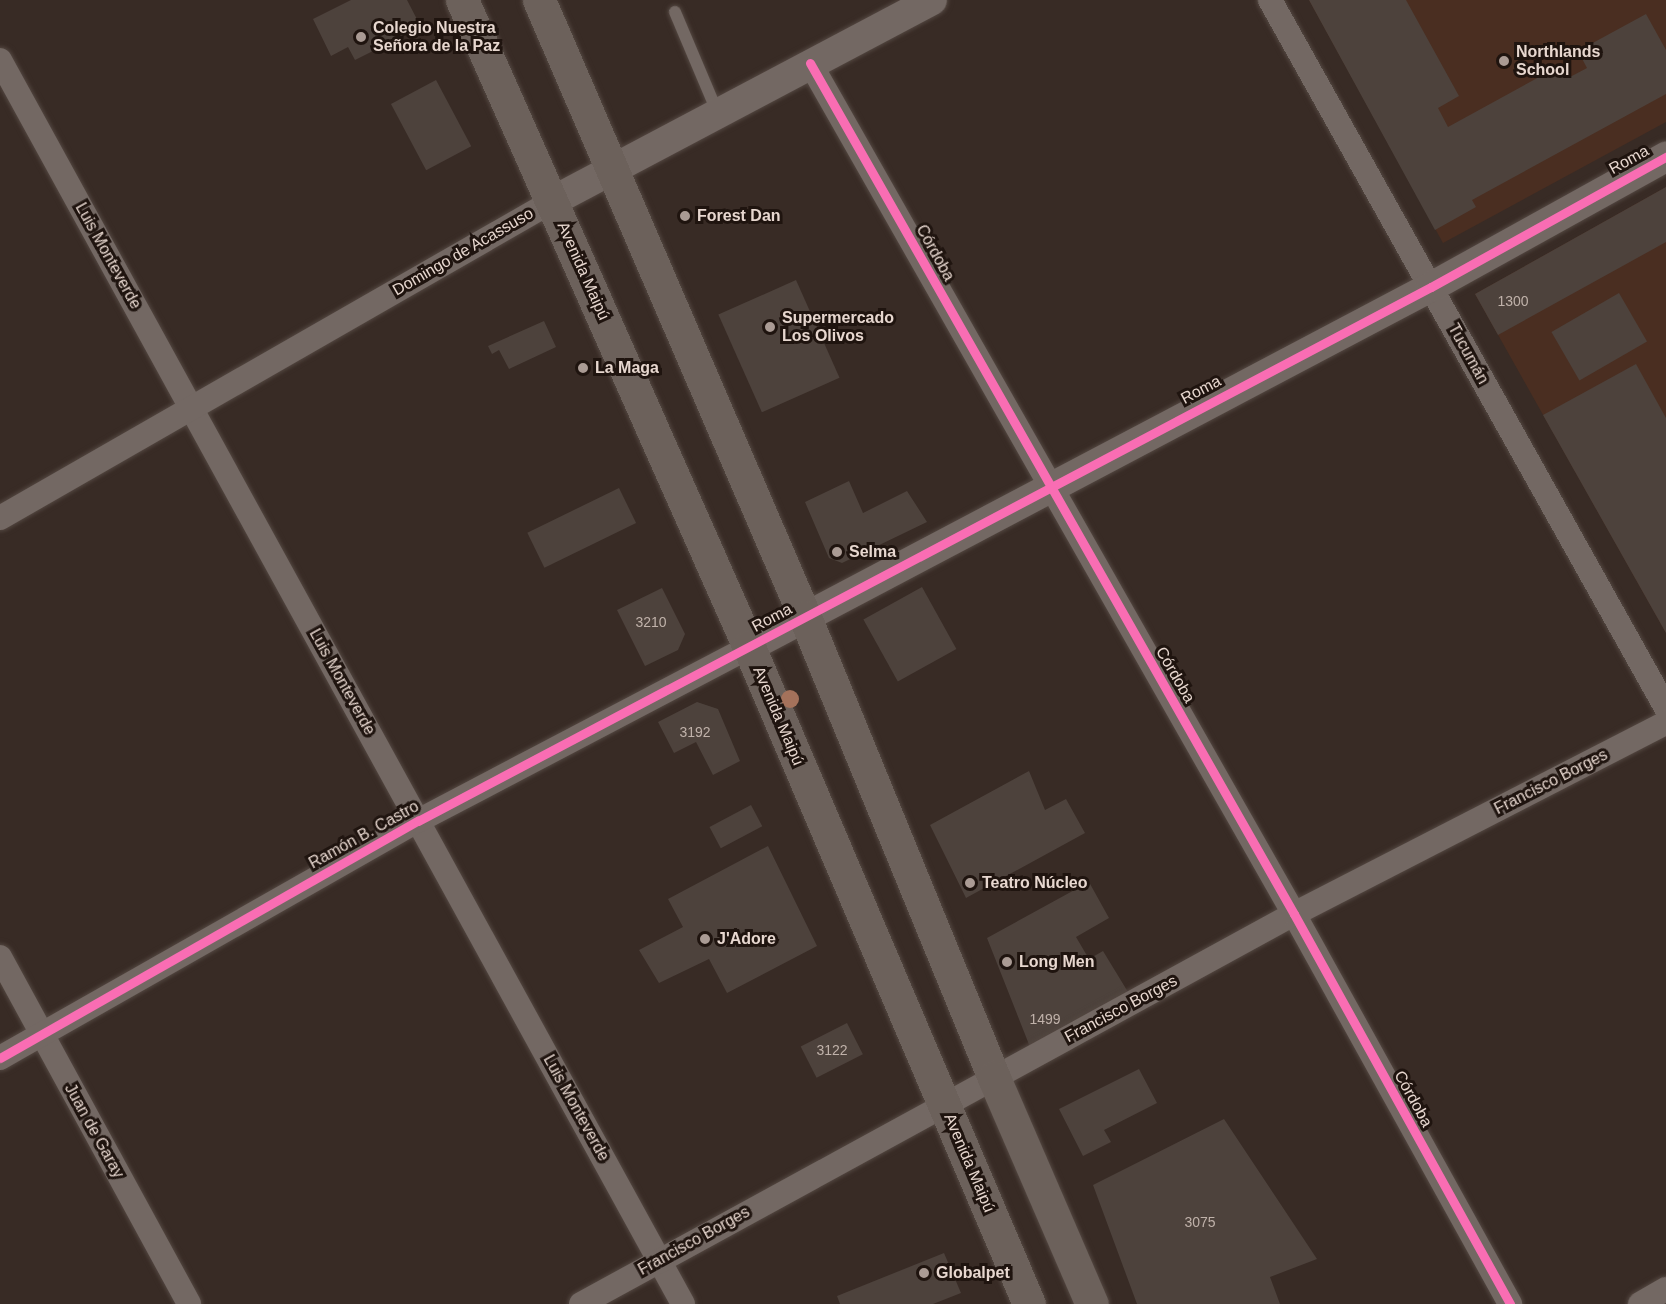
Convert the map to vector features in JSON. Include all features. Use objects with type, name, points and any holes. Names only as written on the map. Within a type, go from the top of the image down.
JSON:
[{"type":"main road","name":"Avenida Maipú","points":[[462,0],[748,647],[1029,1304]]},
{"type":"main road","points":[[538,0],[613,168],[805,617],[994,1078],[1092,1304]]},
{"type":"street","name":"Domingo de Acassuso","points":[[0,518],[191,405],[551,202],[932,0]]},
{"type":"street","name":"Tucumán","points":[[1270,0],[1666,708]]},
{"type":"street","name":"Luis Monteverde","points":[[0,60],[683,1304]]},
{"type":"street","name":"Córdoba","points":[[810,63],[1294,914],[1510,1304]]},
{"type":"street","name":"Roma","points":[[748,647],[1431,287],[1666,157]]},
{"type":"street","name":"Ramón B. Castro","points":[[0,1058],[418,821],[748,647]]},
{"type":"street","name":"Francisco Borges","points":[[581,1304],[1294,914],[1666,723]]},
{"type":"street","name":"Juan de Garay","points":[[0,957],[189,1304]]},
{"type":"street","points":[[1640,1304],[1666,1289]]},
{"type":"lane","points":[[675,12],[718,114]]},
{"type":"shaded area","name":"Northlands School","points":[[1309,0],[1666,0],[1666,122],[1443,243]]},
{"type":"shaded area","points":[[1666,187],[1666,633],[1475,294]]},
{"type":"building","name":"Colegio Nuestra Señora de la Paz","points":[[351,0],[407,0],[421,27],[355,60],[348,47],[331,56],[313,19]]},
{"type":"building","name":"Northlands School","points":[[1309,0],[1406,0],[1459,96],[1438,108],[1448,127],[1563,64],[1570,77],[1587,68],[1578,51],[1646,14],[1666,50],[1666,94],[1472,200],[1476,207],[1435,230]]},
{"type":"building","points":[[436,80],[471,146],[426,170],[391,104]]},
{"type":"building","points":[[1666,187],[1666,242],[1498,335],[1475,294]]},
{"type":"building","name":"Supermercado Los Olivos","points":[[796,280],[840,378],[762,412],[718,315]]},
{"type":"building","points":[[1619,293],[1647,341],[1579,380],[1551,332]]},
{"type":"building","points":[[544,321],[556,347],[509,369],[499,350],[492,354],[488,346]]},
{"type":"building","points":[[1636,364],[1666,418],[1666,633],[1543,415]]},
{"type":"building","points":[[849,481],[863,513],[907,491],[927,522],[842,563],[829,558],[805,502]]},
{"type":"building","points":[[619,488],[636,523],[544,568],[527,533]]},
{"type":"building","points":[[922,587],[956,649],[898,682],[863,619]]},
{"type":"building","points":[[662,588],[685,634],[678,650],[645,666],[617,610]]},
{"type":"building","points":[[697,702],[718,709],[740,761],[713,775],[696,742],[674,753],[658,722]]},
{"type":"building","points":[[1029,771],[1045,810],[1066,799],[1085,833],[966,898],[930,825]]},
{"type":"building","points":[[751,805],[762,826],[721,848],[710,827]]},
{"type":"building","points":[[768,846],[817,946],[727,993],[709,959],[659,983],[639,950],[683,927],[668,899]]},
{"type":"building","points":[[1089,882],[1109,918],[1076,937],[1089,959],[1103,951],[1128,992],[1030,1047],[987,938]]},
{"type":"building","points":[[847,1023],[863,1054],[817,1078],[801,1047]]},
{"type":"building","points":[[1139,1069],[1157,1103],[1104,1130],[1111,1142],[1083,1156],[1059,1109]]},
{"type":"building","points":[[1224,1119],[1317,1259],[1270,1277],[1280,1304],[1137,1304],[1093,1185]]},
{"type":"building","name":"Globalpet","points":[[944,1253],[961,1293],[933,1304],[840,1304],[837,1296]]},
{"type":"cycle path","points":[[810,63],[1294,914],[1510,1304]]},
{"type":"cycle path","points":[[0,1058],[418,821],[1431,287],[1666,157]]},
{"type":"place","name":"Colegio Nuestra Señora de la Paz","points":[[361,37]]},
{"type":"place","name":"Northlands School","points":[[1504,61]]},
{"type":"place","name":"Forest Dan","points":[[685,216]]},
{"type":"place","name":"Supermercado Los Olivos","points":[[770,327]]},
{"type":"place","name":"La Maga","points":[[583,368]]},
{"type":"place","name":"Selma","points":[[837,552]]},
{"type":"place","name":"Teatro Núcleo","points":[[970,883]]},
{"type":"place","name":"J'Adore","points":[[705,939]]},
{"type":"place","name":"Long Men","points":[[1007,962]]},
{"type":"place","name":"Globalpet","points":[[924,1273]]}]
